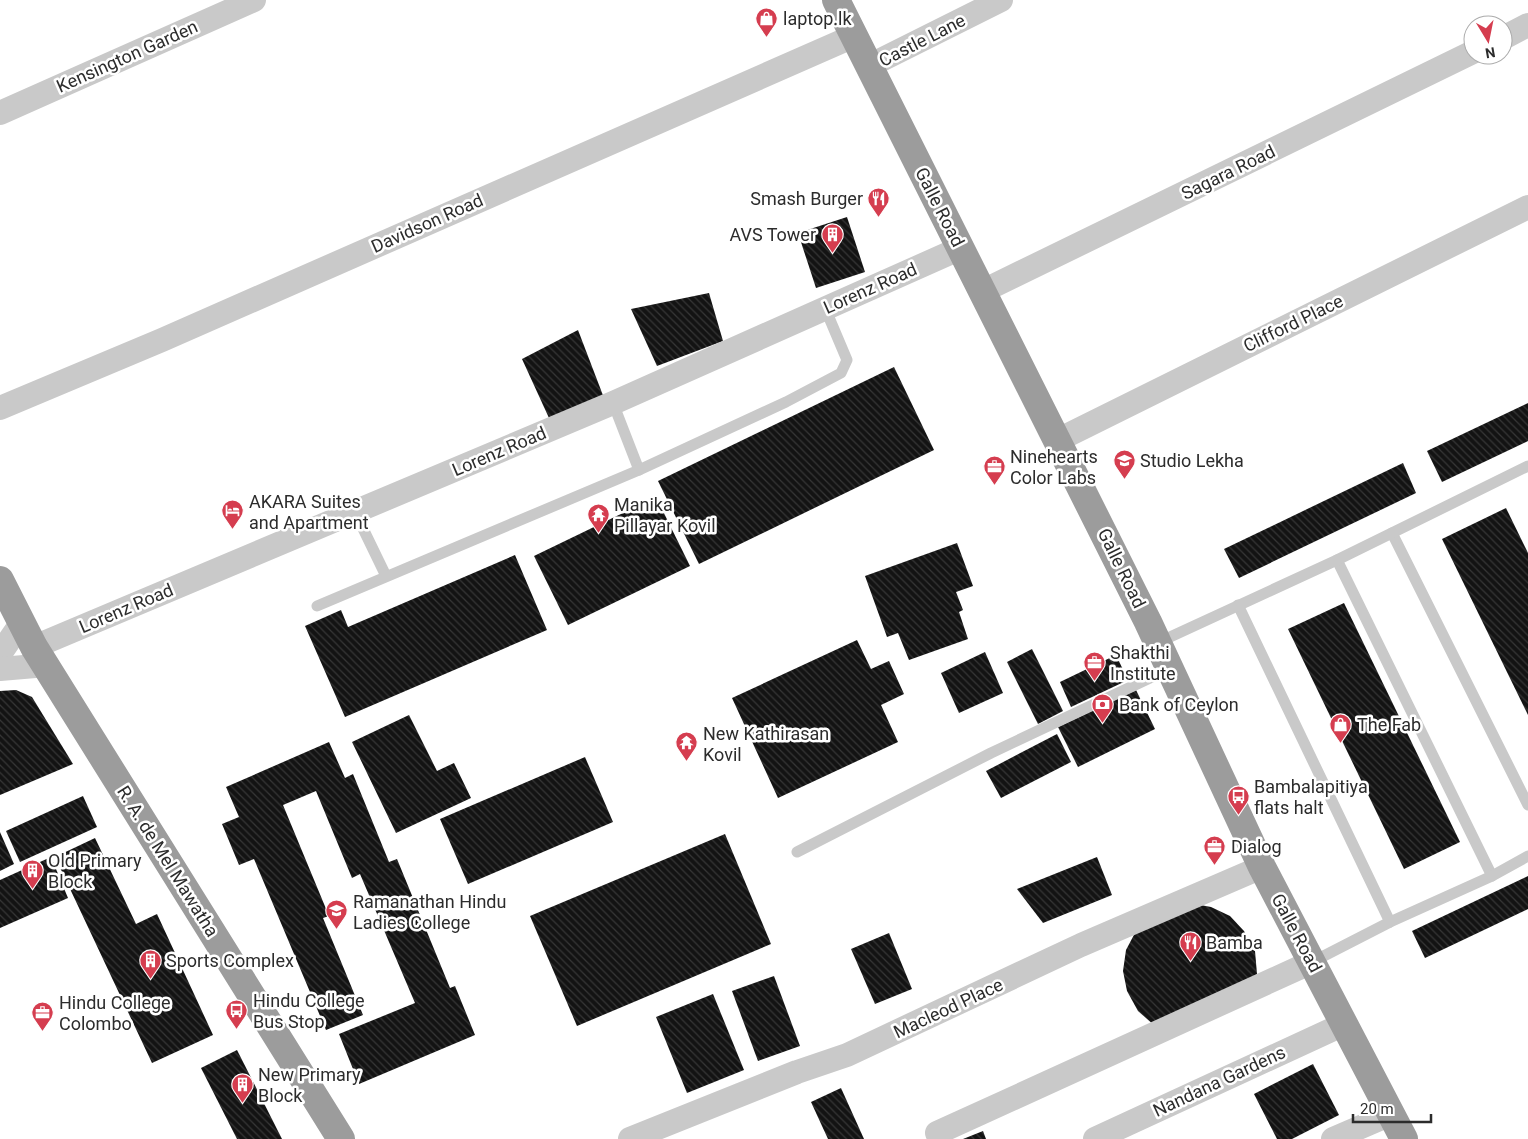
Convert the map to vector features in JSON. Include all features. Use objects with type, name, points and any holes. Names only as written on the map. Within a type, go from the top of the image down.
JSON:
[{"type":"highway","name":"Galle Road","points":[[836,0],[1058,440],[1157,643],[1262,867],[1404,1139]]},
{"type":"highway","name":"R. A. de Mel Mawatha","points":[[0,580],[40,656],[341,1139]]},
{"type":"street","name":"Kensington Garden","points":[[0,113],[254,0]]},
{"type":"street","name":"Castle Lane","points":[[869,66],[1002,0]]},
{"type":"street","points":[[1513,33],[1528,25]]},
{"type":"street","name":"Davidson Road","points":[[0,408],[180,332],[854,36]]},
{"type":"street","name":"Sagara Road","points":[[983,291],[1463,57]]},
{"type":"street","name":"Clifford Place","points":[[1058,440],[1528,207]]},
{"type":"street","name":"Lorenz Road","points":[[0,669],[40,656],[355,512],[613,403],[961,248]]},
{"type":"street","points":[[0,654],[22,622]]},
{"type":"street","name":"Macleod Place","points":[[630,1139],[798,1072],[847,1055],[1081,946],[1262,867]]},
{"type":"street","points":[[937,1133],[1312,962]]},
{"type":"street","name":"Nandana Gardens","points":[[1095,1139],[1344,1024]]},
{"type":"street","points":[[1334,1139],[1391,1114]]},
{"type":"lane","points":[[317,606],[638,470],[786,402],[841,373],[847,360],[825,308]]},
{"type":"lane","points":[[613,403],[638,470]]},
{"type":"lane","points":[[1157,643],[1337,560],[1528,466]]},
{"type":"lane","points":[[355,512],[386,576]]},
{"type":"lane","points":[[1392,533],[1528,806]]},
{"type":"lane","points":[[1337,560],[1492,876]]},
{"type":"lane","points":[[1238,605],[1390,922]]},
{"type":"lane","points":[[797,852],[991,753],[1169,669]]},
{"type":"lane","points":[[1312,962],[1390,922],[1492,876],[1528,856]]},
{"type":"building","name":"AVS Tower","points":[[847,217],[865,272],[816,288],[798,233]]},
{"type":"building","points":[[709,293],[723,341],[657,366],[631,309]]},
{"type":"building","points":[[578,330],[604,398],[549,418],[522,359]]},
{"type":"building","points":[[894,367],[934,450],[699,564],[658,481]]},
{"type":"building","points":[[1528,403],[1528,441],[1442,482],[1427,451]]},
{"type":"building","points":[[1403,463],[1416,493],[1239,578],[1224,549]]},
{"type":"building","points":[[656,497],[690,566],[568,625],[534,556]]},
{"type":"building","points":[[1506,508],[1528,553],[1528,715],[1442,539]]},
{"type":"building","points":[[957,543],[973,586],[956,592],[963,610],[959,612],[968,639],[909,660],[898,633],[887,637],[865,576]]},
{"type":"building","points":[[515,555],[547,630],[345,717],[305,626],[341,610],[348,627]]},
{"type":"building","points":[[1344,603],[1460,842],[1404,869],[1288,629]]},
{"type":"building","points":[[857,640],[871,669],[889,661],[904,694],[881,705],[898,742],[778,798],[732,698]]},
{"type":"building","points":[[1032,649],[1063,711],[1038,724],[1007,662]]},
{"type":"building","points":[[985,652],[1003,693],[959,713],[941,673]]},
{"type":"building","name":"Shakthi Institute","points":[[1116,655],[1128,680],[1071,707],[1060,682]]},
{"type":"building","points":[[16,690],[32,697],[73,764],[0,795],[0,691]]},
{"type":"building","points":[[1136,690],[1155,729],[1078,767],[1058,727]]},
{"type":"building","points":[[409,715],[437,771],[454,763],[471,798],[396,833],[352,742]]},
{"type":"building","points":[[1057,734],[1071,762],[1001,798],[986,771]]},
{"type":"building","points":[[329,742],[345,778],[353,774],[389,862],[397,859],[450,988],[455,986],[475,1035],[359,1084],[339,1034],[415,1003],[360,874],[352,878],[316,791],[283,805],[329,916],[323,918],[363,1015],[326,1030],[254,859],[239,865],[222,824],[239,817],[226,787]]},
{"type":"building","points":[[585,757],[613,822],[468,884],[440,819]]},
{"type":"building","points":[[83,796],[97,827],[20,862],[6,831]]},
{"type":"building","points":[[0,832],[14,864],[0,871]]},
{"type":"building","points":[[725,834],[771,944],[577,1026],[530,916]]},
{"type":"building","name":"Sports Complex","points":[[95,838],[136,924],[157,914],[213,1035],[152,1063],[55,857]]},
{"type":"building","name":"Old Primary Block","points":[[51,857],[68,898],[0,928],[0,880]]},
{"type":"building","points":[[1097,857],[1112,895],[1043,923],[1017,889]]},
{"type":"building","points":[[1528,876],[1528,909],[1425,958],[1412,931]]},
{"type":"building","name":"Bamba","points":[[1190,903],[1211,907],[1230,916],[1244,931],[1255,951],[1257,974],[1252,990],[1155,1026],[1138,1011],[1127,991],[1123,971],[1126,950],[1136,931]]},
{"type":"building","points":[[889,933],[912,989],[875,1004],[851,949]]},
{"type":"building","points":[[774,976],[800,1046],[758,1061],[732,991]]},
{"type":"building","points":[[713,994],[744,1070],[687,1093],[656,1017]]},
{"type":"building","name":"New Primary Block","points":[[237,1050],[282,1139],[237,1139],[201,1068]]},
{"type":"building","points":[[1313,1064],[1339,1115],[1292,1139],[1277,1139],[1254,1094]]},
{"type":"building","points":[[841,1088],[864,1139],[828,1139],[811,1102]]},
{"type":"building","points":[[983,1131],[986,1139],[963,1139]]},
{"type":"place","name":"laptop.lk","points":[[767,37]]},
{"type":"place","name":"Smash Burger","points":[[879,217]]},
{"type":"place","name":"AVS Tower","points":[[832,253]]},
{"type":"place","name":"Studio Lekha","points":[[1124,479]]},
{"type":"place","name":"Ninehearts Color Labs","points":[[994,485]]},
{"type":"place","name":"AKARA Suites and Apartment","points":[[233,530]]},
{"type":"place","name":"Manika Pillayar Kovil","points":[[598,533]]},
{"type":"place","name":"Shakthi Institute","points":[[1094,681]]},
{"type":"place","name":"Bank of Ceylon","points":[[1103,723]]},
{"type":"place","name":"The Fab","points":[[1341,743]]},
{"type":"place","name":"New Kathirasan Kovil","points":[[687,762]]},
{"type":"place","name":"Bambalapitiya flats halt","points":[[1238,815]]},
{"type":"place","name":"Dialog","points":[[1215,865]]},
{"type":"place","name":"Old Primary Block","points":[[32,889]]},
{"type":"place","name":"Ramanathan Hindu Ladies College","points":[[337,930]]},
{"type":"place","name":"Bamba","points":[[1190,961]]},
{"type":"place","name":"Sports Complex","points":[[150,979]]},
{"type":"place","name":"Hindu College Bus Stop","points":[[237,1029]]},
{"type":"place","name":"Hindu College Colombo","points":[[43,1031]]},
{"type":"place","name":"New Primary Block","points":[[242,1103]]}]
